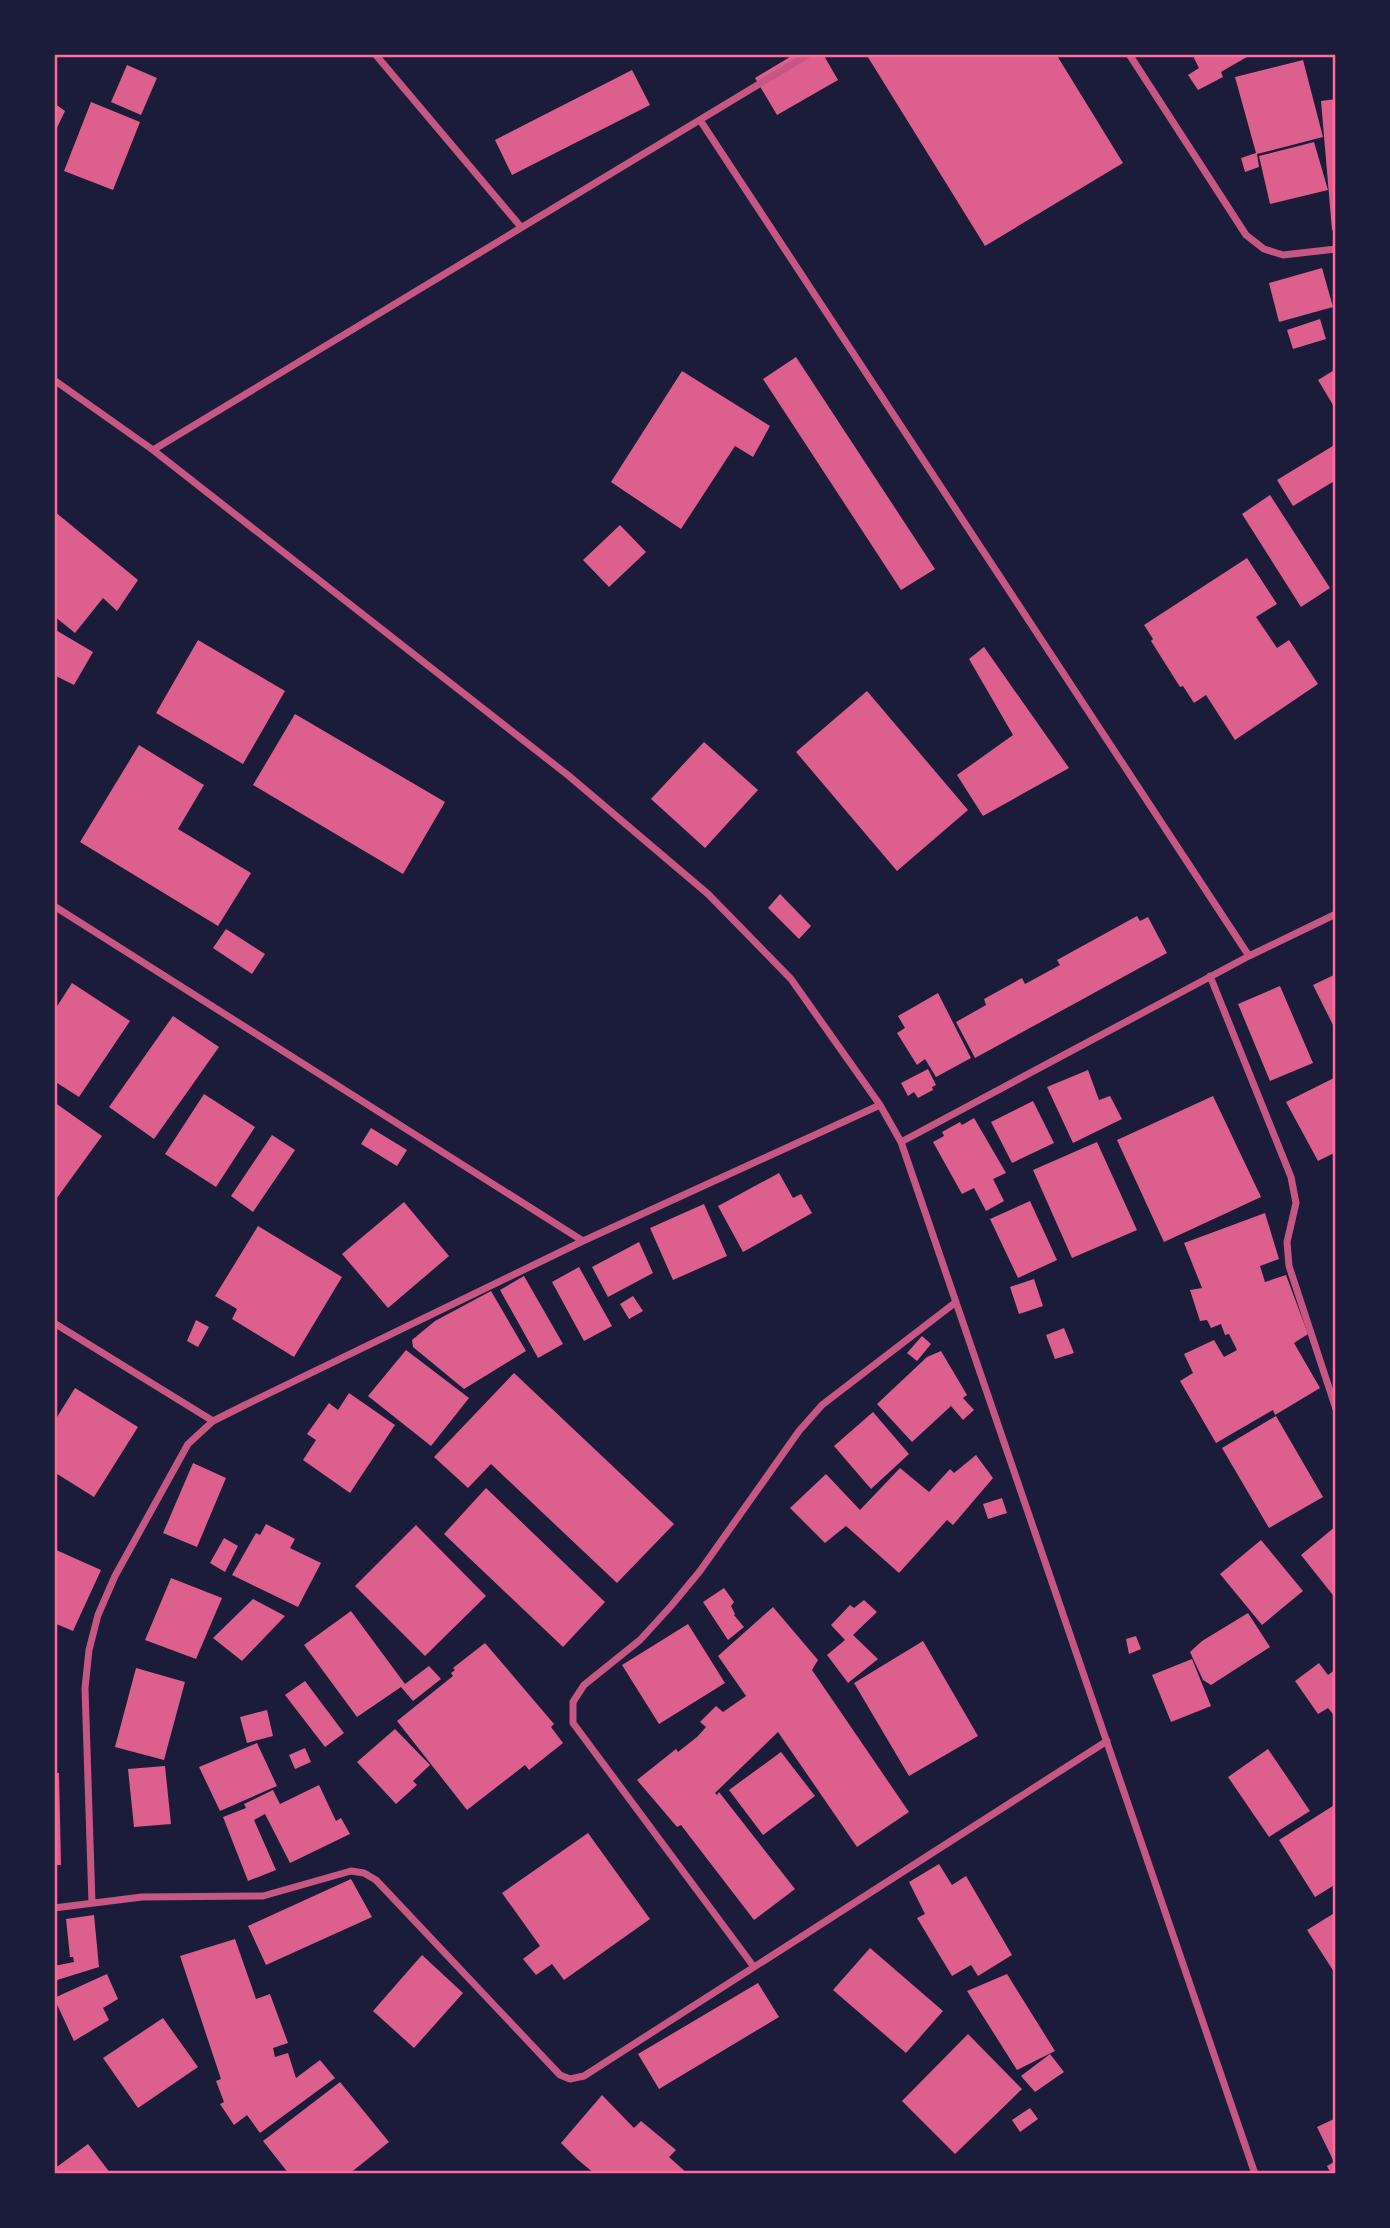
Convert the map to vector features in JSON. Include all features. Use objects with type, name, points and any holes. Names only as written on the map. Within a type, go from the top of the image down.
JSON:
[{"type":"street","points":[[375,54],[521,228]]},
{"type":"street","points":[[153,450],[809,54]]},
{"type":"street","points":[[1129,54],[1246,235],[1264,249],[1283,255],[1336,249]]},
{"type":"street","points":[[700,120],[1249,956]]},
{"type":"street","points":[[54,380],[153,450],[569,776],[708,894],[791,979],[880,1105],[901,1142],[1255,2174]]},
{"type":"street","points":[[54,906],[583,1241]]},
{"type":"street","points":[[901,1142],[1210,976],[1336,914]]},
{"type":"street","points":[[1210,976],[1292,1177],[1296,1203],[1287,1242],[1289,1266],[1336,1409]]},
{"type":"street","points":[[92,1903],[85,1688],[89,1650],[98,1615],[115,1576],[188,1444],[213,1421],[583,1241],[880,1105]]},
{"type":"street","points":[[754,1967],[573,1723],[573,1702],[584,1685],[640,1640],[671,1606],[700,1571],[799,1431],[822,1405],[956,1302]]},
{"type":"street","points":[[54,1322],[213,1421]]},
{"type":"street","points":[[54,1908],[142,1897],[263,1896],[351,1871],[364,1873],[376,1880],[560,2075],[569,2079],[584,2076],[1107,1741]]},
{"type":"building","points":[[795,54],[823,54],[838,80],[777,115],[755,78]]},
{"type":"building","points":[[866,54],[1056,54],[1123,163],[985,246]]},
{"type":"building","points":[[1192,54],[1252,54],[1221,72],[1223,77],[1198,90],[1188,75],[1199,68]]},
{"type":"building","points":[[1303,60],[1323,137],[1257,154],[1259,167],[1245,172],[1241,158],[1256,153],[1235,77]]},
{"type":"building","points":[[127,65],[157,78],[141,115],[111,102]]},
{"type":"building","points":[[632,70],[650,105],[512,175],[495,140]]},
{"type":"building","points":[[1336,99],[1336,229],[1332,230],[1321,101]]},
{"type":"building","points":[[91,102],[140,122],[113,190],[64,171]]},
{"type":"building","points":[[54,103],[65,111],[54,134]]},
{"type":"building","points":[[1314,142],[1328,190],[1270,204],[1259,156]]},
{"type":"building","points":[[1322,268],[1333,307],[1279,322],[1269,283]]},
{"type":"building","points":[[1320,319],[1326,339],[1293,349],[1287,330]]},
{"type":"building","points":[[796,357],[935,569],[901,590],[763,379]]},
{"type":"building","points":[[1336,369],[1336,410],[1318,380]]},
{"type":"building","points":[[682,371],[770,426],[753,457],[735,446],[681,529],[611,482]]},
{"type":"building","points":[[1336,444],[1336,480],[1293,506],[1277,480]]},
{"type":"building","points":[[1270,495],[1330,588],[1301,607],[1242,514]]},
{"type":"building","points":[[54,511],[138,580],[117,611],[103,598],[75,633],[54,616]]},
{"type":"building","points":[[620,525],[646,552],[609,587],[583,560]]},
{"type":"building","points":[[1247,558],[1277,604],[1256,617],[1277,648],[1289,640],[1318,684],[1235,740],[1206,695],[1194,703],[1183,686],[1180,687],[1144,625]]},
{"type":"building","points":[[54,629],[93,652],[74,685],[54,675]]},
{"type":"building","points":[[198,640],[285,691],[243,764],[156,713]]},
{"type":"building","points":[[984,647],[1069,768],[983,816],[957,775],[1013,735],[969,659]]},
{"type":"building","points":[[867,691],[968,810],[897,871],[796,752]]},
{"type":"building","points":[[295,714],[445,802],[403,874],[253,785]]},
{"type":"building","points":[[704,742],[758,790],[705,848],[651,799]]},
{"type":"building","points":[[139,745],[204,785],[178,829],[251,873],[218,926],[80,842]]},
{"type":"building","points":[[780,894],[811,926],[799,939],[768,908]]},
{"type":"building","points":[[1137,916],[1140,921],[1148,917],[1167,953],[975,1058],[956,1022],[986,1005],[984,999],[1022,978],[1025,984],[1060,965],[1057,960]]},
{"type":"building","points":[[226,929],[265,954],[252,974],[213,948]]},
{"type":"building","points":[[1336,974],[1336,1031],[1313,985]]},
{"type":"building","points":[[72,983],[130,1021],[79,1097],[54,1081],[54,1011]]},
{"type":"building","points":[[1280,986],[1313,1063],[1270,1081],[1238,1004]]},
{"type":"building","points":[[938,993],[971,1058],[936,1077],[925,1059],[917,1065],[897,1033],[905,1028],[898,1016]]},
{"type":"building","points":[[173,1016],[219,1047],[154,1139],[109,1107]]},
{"type":"building","points":[[928,1069],[936,1085],[932,1087],[933,1090],[918,1098],[914,1092],[908,1096],[901,1083]]},
{"type":"building","points":[[1088,1070],[1099,1100],[1110,1096],[1122,1119],[1073,1143],[1047,1087]]},
{"type":"building","points":[[1336,1077],[1336,1152],[1318,1161],[1286,1102]]},
{"type":"building","points":[[204,1094],[255,1127],[216,1187],[165,1154]]},
{"type":"building","points":[[1213,1096],[1261,1197],[1164,1242],[1117,1140]]},
{"type":"building","points":[[1033,1101],[1054,1143],[1012,1163],[991,1122]]},
{"type":"building","points":[[54,1102],[102,1136],[54,1202]]},
{"type":"building","points":[[974,1118],[1006,1173],[993,1179],[1004,1201],[986,1211],[974,1188],[962,1194],[933,1142],[944,1136],[942,1132]]},
{"type":"building","points":[[371,1128],[407,1150],[397,1166],[361,1144]]},
{"type":"building","points":[[272,1135],[295,1150],[253,1212],[231,1196]]},
{"type":"building","points":[[1097,1142],[1137,1230],[1072,1258],[1033,1170]]},
{"type":"building","points":[[779,1173],[793,1198],[801,1194],[812,1213],[743,1252],[718,1206]]},
{"type":"building","points":[[1030,1201],[1057,1260],[1018,1278],[990,1219]]},
{"type":"building","points":[[404,1202],[449,1256],[388,1308],[342,1254]]},
{"type":"building","points":[[704,1204],[727,1256],[673,1280],[650,1228]]},
{"type":"building","points":[[1265,1213],[1279,1259],[1260,1266],[1265,1282],[1286,1275],[1308,1334],[1294,1343],[1320,1388],[1275,1415],[1273,1410],[1216,1443],[1180,1381],[1193,1373],[1184,1354],[1214,1340],[1224,1357],[1237,1350],[1229,1334],[1225,1335],[1221,1324],[1211,1328],[1207,1320],[1200,1321],[1190,1290],[1202,1288],[1184,1243]]},
{"type":"building","points":[[258,1226],[342,1277],[294,1357],[232,1319],[237,1309],[215,1296]]},
{"type":"building","points":[[639,1242],[653,1273],[608,1297],[592,1267]]},
{"type":"building","points":[[579,1267],[612,1326],[584,1341],[552,1282]]},
{"type":"building","points":[[524,1276],[563,1344],[538,1358],[500,1290]]},
{"type":"building","points":[[1034,1279],[1043,1306],[1019,1314],[1010,1287]]},
{"type":"building","points":[[491,1291],[526,1351],[464,1389],[413,1347],[412,1340],[435,1321]]},
{"type":"building","points":[[633,1296],[643,1311],[629,1319],[620,1304]]},
{"type":"building","points":[[196,1320],[209,1327],[198,1347],[187,1341]]},
{"type":"building","points":[[1064,1328],[1074,1353],[1055,1359],[1046,1335]]},
{"type":"building","points":[[922,1336],[931,1344],[917,1361],[907,1353]]},
{"type":"building","points":[[406,1350],[469,1398],[431,1446],[368,1396]]},
{"type":"building","points":[[941,1351],[967,1395],[963,1398],[974,1410],[963,1420],[951,1406],[912,1442],[877,1404],[927,1357]]},
{"type":"building","points":[[514,1373],[674,1524],[617,1583],[491,1464],[468,1488],[434,1457]]},
{"type":"building","points":[[75,1388],[138,1427],[94,1497],[54,1472],[54,1422]]},
{"type":"building","points":[[349,1393],[395,1425],[350,1493],[303,1460],[316,1440],[307,1434],[329,1403],[338,1410]]},
{"type":"building","points":[[873,1412],[909,1454],[871,1489],[834,1446]]},
{"type":"building","points":[[1276,1416],[1323,1497],[1269,1528],[1222,1448]]},
{"type":"building","points":[[976,1455],[993,1478],[953,1525],[947,1520],[899,1573],[846,1526],[825,1543],[790,1508],[826,1474],[860,1510],[900,1468],[929,1492],[950,1469],[954,1473]]},
{"type":"building","points":[[193,1463],[226,1478],[197,1547],[163,1533]]},
{"type":"building","points":[[486,1488],[605,1602],[563,1647],[444,1534]]},
{"type":"building","points":[[1002,1498],[1007,1513],[988,1519],[983,1504]]},
{"type":"building","points":[[266,1524],[295,1539],[290,1548],[321,1563],[298,1607],[232,1575],[256,1533],[260,1535]]},
{"type":"building","points":[[416,1525],[486,1596],[425,1656],[355,1586]]},
{"type":"building","points":[[1336,1526],[1336,1599],[1301,1555]]},
{"type":"building","points":[[224,1538],[238,1546],[225,1572],[210,1563]]},
{"type":"building","points":[[1261,1540],[1303,1591],[1262,1625],[1220,1574]]},
{"type":"building","points":[[54,1549],[101,1570],[73,1631],[54,1623]]},
{"type":"building","points":[[171,1578],[222,1598],[196,1659],[145,1640]]},
{"type":"building","points":[[724,1588],[734,1602],[731,1606],[734,1615],[744,1627],[728,1640],[703,1602]]},
{"type":"building","points":[[253,1599],[285,1616],[242,1661],[213,1638]]},
{"type":"building","points":[[864,1600],[877,1612],[853,1635],[878,1659],[848,1683],[827,1655],[845,1640],[831,1625],[850,1605],[854,1608]]},
{"type":"building","points":[[773,1607],[818,1660],[812,1670],[909,1812],[857,1847],[778,1732],[715,1793],[717,1795],[719,1792],[795,1889],[754,1920],[681,1825],[677,1827],[637,1780],[676,1749],[678,1752],[697,1737],[706,1727],[700,1722],[716,1706],[723,1712],[746,1696],[718,1656]]},
{"type":"building","points":[[351,1611],[405,1684],[429,1666],[441,1679],[413,1701],[401,1687],[357,1717],[304,1645]]},
{"type":"building","points":[[1248,1613],[1270,1647],[1211,1685],[1203,1680],[1190,1652],[1202,1641]]},
{"type":"building","points":[[688,1624],[725,1683],[659,1724],[622,1665]]},
{"type":"building","points":[[1136,1636],[1141,1649],[1129,1654],[1126,1639]]},
{"type":"building","points":[[923,1641],[978,1736],[909,1776],[854,1683]]},
{"type":"building","points":[[485,1643],[554,1724],[551,1727],[563,1743],[529,1770],[525,1765],[467,1810],[397,1721],[453,1676],[453,1668]]},
{"type":"building","points":[[1192,1659],[1211,1706],[1171,1722],[1152,1675]]},
{"type":"building","points":[[1319,1663],[1328,1675],[1336,1669],[1336,1718],[1328,1708],[1318,1714],[1295,1681]]},
{"type":"building","points":[[136,1668],[185,1682],[164,1760],[115,1747]]},
{"type":"building","points":[[305,1681],[344,1733],[325,1747],[285,1695]]},
{"type":"building","points":[[267,1710],[273,1736],[247,1743],[240,1717]]},
{"type":"building","points":[[395,1729],[430,1765],[413,1781],[417,1785],[396,1804],[357,1762]]},
{"type":"building","points":[[257,1743],[277,1786],[220,1811],[199,1767]]},
{"type":"building","points":[[305,1748],[311,1762],[295,1769],[289,1755]]},
{"type":"building","points":[[1268,1749],[1310,1811],[1269,1837],[1228,1777]]},
{"type":"building","points":[[781,1752],[815,1796],[763,1835],[729,1790]]},
{"type":"building","points":[[165,1766],[171,1824],[134,1827],[128,1769]]},
{"type":"building","points":[[54,1773],[59,1773],[61,1865],[54,1865]]},
{"type":"building","points":[[319,1785],[336,1821],[341,1818],[350,1834],[290,1863],[265,1814],[254,1820],[276,1870],[248,1881],[223,1817],[246,1808],[244,1804],[273,1790],[280,1804]]},
{"type":"building","points":[[1336,1804],[1336,1884],[1315,1897],[1279,1840]]},
{"type":"building","points":[[588,1833],[650,1919],[564,1980],[552,1964],[536,1975],[523,1959],[540,1946],[502,1893]]},
{"type":"building","points":[[939,1864],[952,1885],[966,1876],[1012,1955],[978,1976],[971,1965],[952,1976],[917,1918],[925,1914],[909,1882]]},
{"type":"building","points":[[351,1879],[372,1917],[266,1965],[248,1926]]},
{"type":"building","points":[[1336,1912],[1336,1975],[1307,1930]]},
{"type":"building","points":[[94,1915],[99,1967],[54,1981],[54,1966],[74,1962],[73,1957],[70,1957],[66,1919]]},
{"type":"building","points":[[235,1939],[256,1999],[270,1994],[288,2043],[273,2048],[275,2057],[288,2053],[296,2078],[320,2060],[335,2078],[260,2133],[247,2115],[234,2125],[220,2104],[224,2102],[216,2081],[221,2079],[180,1956]]},
{"type":"building","points":[[870,1948],[943,2011],[906,2053],[833,1990]]},
{"type":"building","points":[[422,1955],[463,1993],[414,2048],[373,2011]]},
{"type":"building","points":[[107,1974],[118,1999],[103,2008],[109,2020],[74,2041],[54,1998]]},
{"type":"building","points":[[1007,1974],[1055,2051],[1017,2070],[967,1991]]},
{"type":"building","points":[[758,1983],[779,2017],[659,2089],[638,2054]]},
{"type":"building","points":[[163,2018],[198,2067],[138,2108],[103,2058]]},
{"type":"building","points":[[968,2034],[1022,2089],[955,2154],[902,2101]]},
{"type":"building","points":[[1050,2054],[1064,2072],[1035,2092],[1021,2076]]},
{"type":"building","points":[[340,2082],[389,2142],[349,2174],[289,2174],[263,2141]]},
{"type":"building","points":[[602,2095],[634,2128],[641,2121],[676,2150],[669,2157],[688,2174],[595,2174],[577,2159],[561,2143]]},
{"type":"building","points":[[1030,2108],[1038,2119],[1020,2132],[1012,2120]]},
{"type":"building","points":[[1336,2118],[1336,2174],[1331,2174],[1327,2166],[1334,2162],[1317,2127]]},
{"type":"building","points":[[88,2144],[111,2174],[54,2174],[54,2169]]}]
